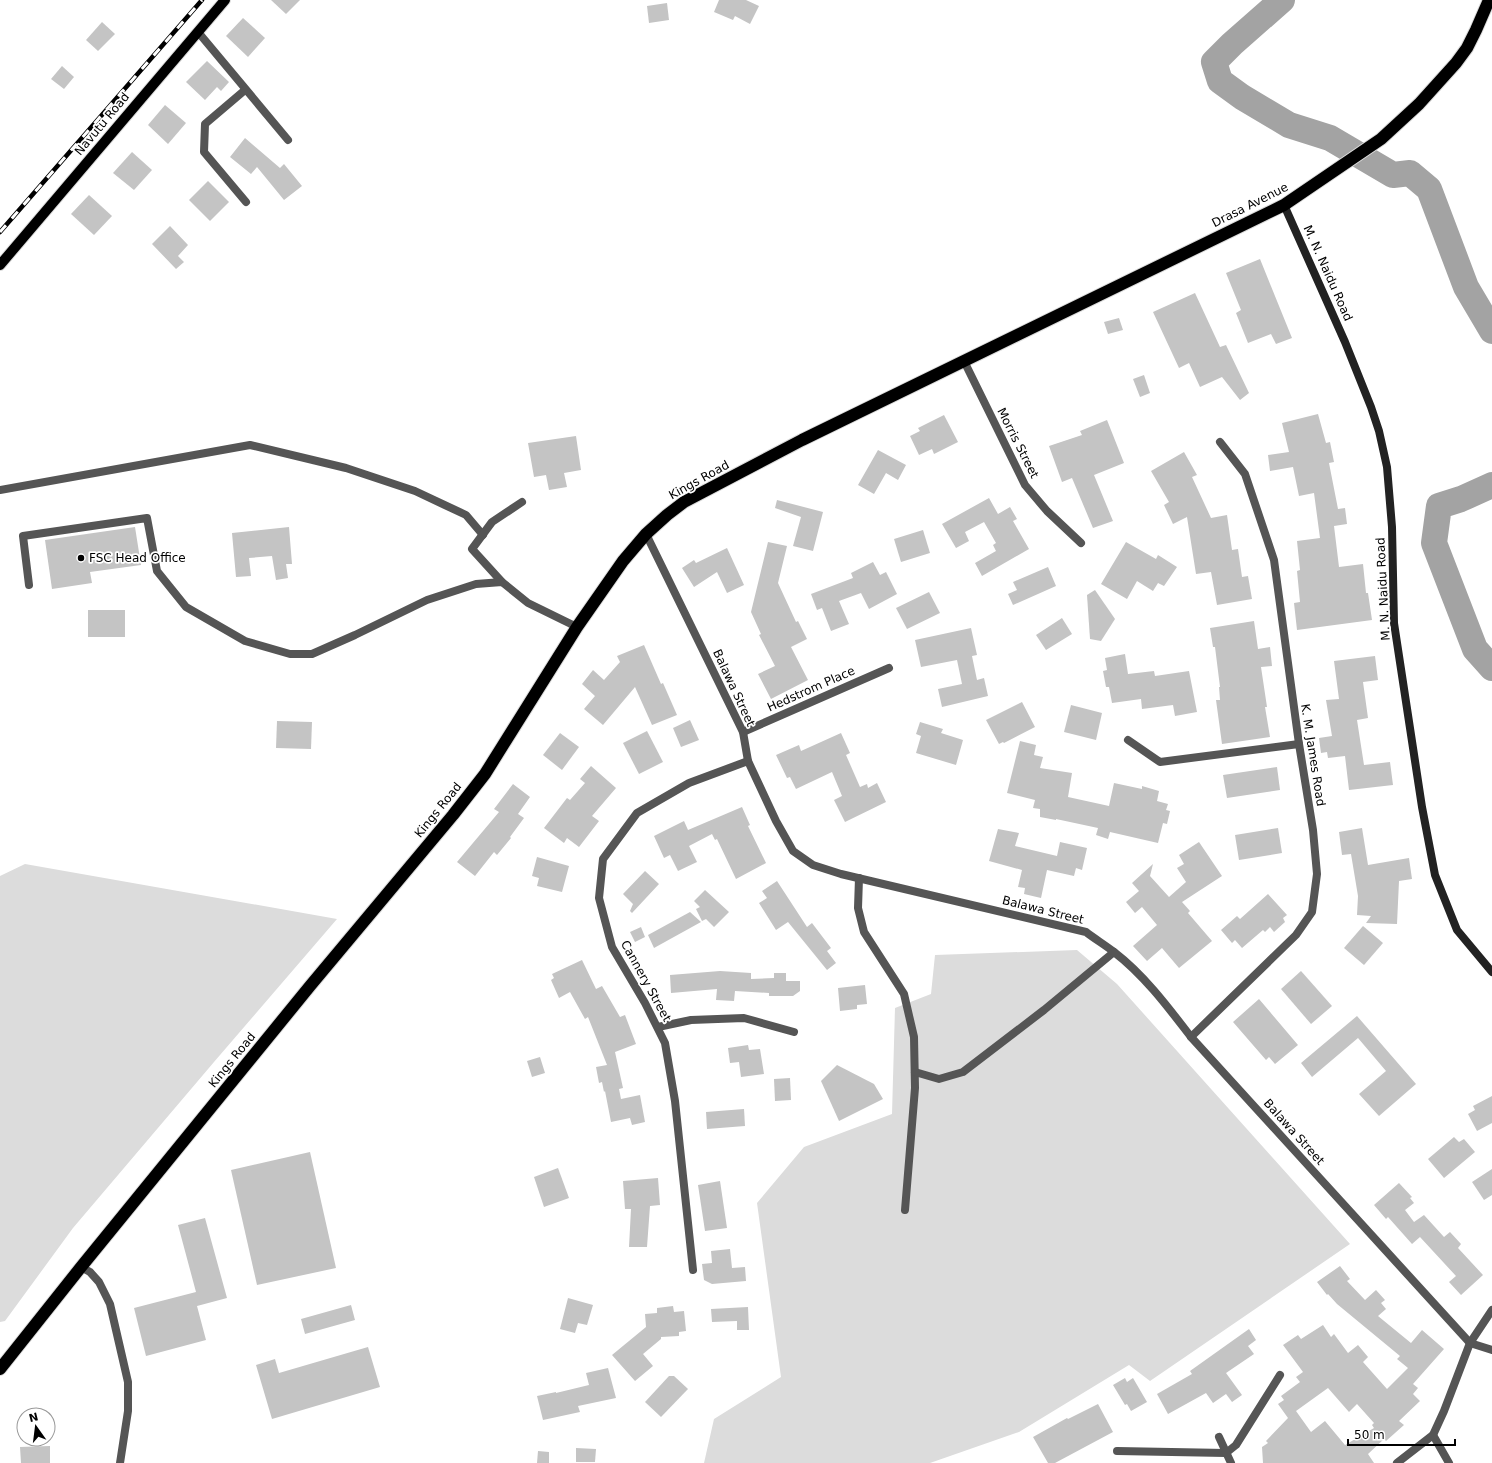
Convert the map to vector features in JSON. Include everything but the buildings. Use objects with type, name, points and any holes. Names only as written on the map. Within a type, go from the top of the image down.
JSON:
[{"type":"highway","name":"Drasa Avenue","points":[[964,362],[1284,204],[1381,139],[1419,104],[1456,63],[1467,48],[1489,0]]},
{"type":"highway","name":"Kings Road","points":[[0,1369],[81,1267],[310,986],[453,815],[484,774],[577,627],[623,561],[646,534],[684,502],[802,440],[964,362]]},
{"type":"main road","name":"Navutu Road","points":[[0,264],[225,0]]},
{"type":"main road","name":"M. N. Naidu Road","points":[[1284,204],[1345,342],[1372,407],[1379,431],[1387,467],[1392,527],[1394,623],[1422,807],[1435,875],[1457,930],[1492,972]]},
{"type":"street","points":[[198,32],[288,140]]},
{"type":"street","points":[[246,90],[205,124],[204,152],[246,202]]},
{"type":"street","name":"Morris Street","points":[[964,362],[1025,485],[1047,511],[1082,543]]},
{"type":"street","name":"K. M. James Road","points":[[1191,1037],[1296,935],[1312,912],[1317,874],[1313,830],[1299,744],[1274,560],[1245,474],[1220,442]]},
{"type":"street","points":[[0,490],[250,445],[346,468],[415,491],[466,514],[483,535]]},
{"type":"street","points":[[522,502],[492,522],[472,549],[502,582],[528,603],[577,627]]},
{"type":"street","points":[[29,585],[22,536],[147,518],[157,570],[186,607],[245,641],[290,654],[312,654],[355,635],[426,600],[476,584],[502,582]]},
{"type":"street","name":"Balawa Street","points":[[646,534],[743,732],[748,761],[776,821],[793,851],[813,865],[859,878],[1086,932],[1114,952],[1137,972],[1191,1037],[1470,1343],[1492,1350]]},
{"type":"street","name":"Hedstrom Place","points":[[743,732],[889,668]]},
{"type":"street","points":[[1128,740],[1160,762],[1299,744]]},
{"type":"street","name":"Cannery Street","points":[[692,1270],[675,1101],[665,1043],[646,1004],[612,948],[599,898],[603,859],[637,813],[689,783],[748,761]]},
{"type":"street","points":[[859,878],[858,908],[864,932],[904,994],[914,1037],[915,1088],[905,1210]]},
{"type":"street","points":[[915,1072],[940,1079],[963,1072],[1044,1010],[1114,952]]},
{"type":"street","points":[[658,1028],[691,1020],[744,1018],[794,1032]]},
{"type":"street","points":[[81,1267],[90,1272],[99,1282],[110,1304],[128,1382],[128,1411],[120,1463]]},
{"type":"street","points":[[1397,1463],[1432,1435],[1444,1411],[1470,1343],[1492,1310]]},
{"type":"street","points":[[1117,1451],[1226,1453],[1236,1446],[1280,1375]]},
{"type":"street","points":[[1432,1435],[1449,1463]]},
{"type":"street","points":[[1219,1437],[1231,1463]]},
{"type":"shaded area","points":[[25,864],[337,919],[73,1228],[5,1321],[0,1322],[0,876]]},
{"type":"shaded area","points":[[1077,950],[1117,984],[1350,1244],[1150,1381],[1129,1365],[1019,1432],[930,1463],[704,1463],[714,1419],[781,1377],[757,1203],[804,1147],[892,1114],[895,1008],[931,994],[935,955]]},
{"type":"waterway","points":[[1282,0],[1214,62],[1220,81],[1242,97],[1289,125],[1330,138],[1393,175],[1410,173],[1429,189],[1466,287],[1492,331]]},
{"type":"waterway","points":[[1492,485],[1461,499],[1439,506],[1434,543],[1475,649],[1492,668]]},
{"type":"railway","points":[[0,232],[202,0]]},
{"type":"place","name":"FSC Head Office","points":[[81,558]]}]
